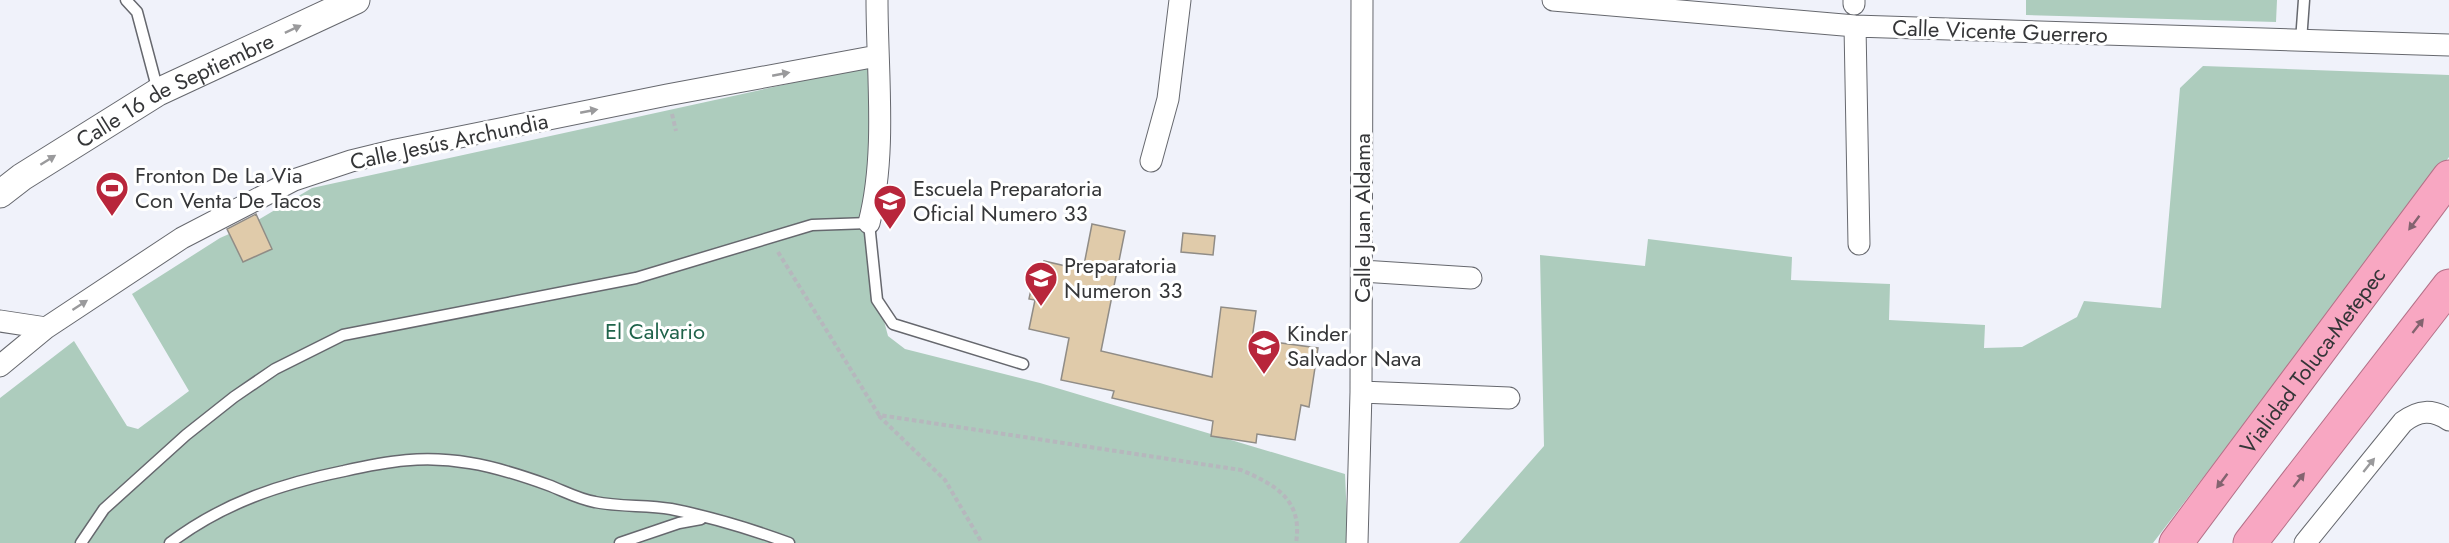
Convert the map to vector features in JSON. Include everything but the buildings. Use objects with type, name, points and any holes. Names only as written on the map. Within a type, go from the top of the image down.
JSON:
[{"type":"highway","name":"Vialidad Toluca-Metepec","points":[[2176,543],[2449,177]]},
{"type":"highway","points":[[2250,543],[2449,286]]},
{"type":"street","name":"Calle 16 de Septiembre","points":[[0,194],[22,177],[159,92],[356,0]]},
{"type":"street","points":[[869,223],[878,180],[877,0]]},
{"type":"street","points":[[1150,161],[1168,99],[1179,0]]},
{"type":"street","name":"Calle Juan Aldama","points":[[1357,543],[1361,392],[1362,0]]},
{"type":"street","name":"Calle Vicente Guerrero","points":[[1552,0],[1855,26],[2449,45]]},
{"type":"street","points":[[1855,26],[1859,244]]},
{"type":"street","name":"Calle Jesús Archundia","points":[[0,366],[46,328],[182,238],[294,180],[351,161],[667,95],[877,56]]},
{"type":"street","points":[[1362,271],[1471,278]]},
{"type":"street","points":[[0,321],[46,328]]},
{"type":"street","points":[[1361,392],[1509,398]]},
{"type":"street","points":[[2306,543],[2403,422],[2421,412],[2446,412]]},
{"type":"lane","points":[[126,0],[137,12],[159,92]]},
{"type":"lane","points":[[2301,40],[2304,0]]},
{"type":"lane","points":[[81,543],[104,509],[186,435],[275,369],[343,334],[636,278],[812,225],[869,223],[877,300],[892,324],[1023,364]]},
{"type":"lane","points":[[170,543],[196,523],[247,499],[294,481],[387,461],[428,458],[471,463],[509,473],[593,502],[670,509],[746,527],[789,543]]},
{"type":"lane","points":[[620,543],[679,523],[707,518]]},
{"type":"path","points":[[770,238],[879,415],[945,480],[982,543]]},
{"type":"path","points":[[879,415],[1241,470],[1268,482],[1291,503],[1299,525],[1296,543]]},
{"type":"green space","points":[[2026,0],[2277,0],[2276,22],[2026,15]]},
{"type":"green space","name":"El Calvario","points":[[870,66],[869,264],[888,336],[905,349],[1040,383],[1345,474],[1348,543],[0,543],[0,398],[74,341],[127,426],[138,429],[189,391],[132,294],[220,238],[229,234],[243,262],[271,249],[258,220],[312,188]]},
{"type":"green space","points":[[2203,66],[2449,75],[2449,157],[2153,543],[1459,543],[1544,446],[1540,255],[1645,266],[1648,239],[1792,257],[1791,280],[1890,284],[1889,320],[1985,325],[1984,348],[2022,347],[2077,317],[2084,301],[2161,308],[2180,88]]},
{"type":"place","name":"Fronton De La Via Con Venta De Tacos","points":[[112,217]]},
{"type":"place","name":"Escuela Preparatoria Oficial Numero 33","points":[[890,230]]},
{"type":"place","name":"Preparatoria Numeron 33","points":[[1041,307]]},
{"type":"place","name":"Kinder Salvador Nava","points":[[1264,375]]}]
